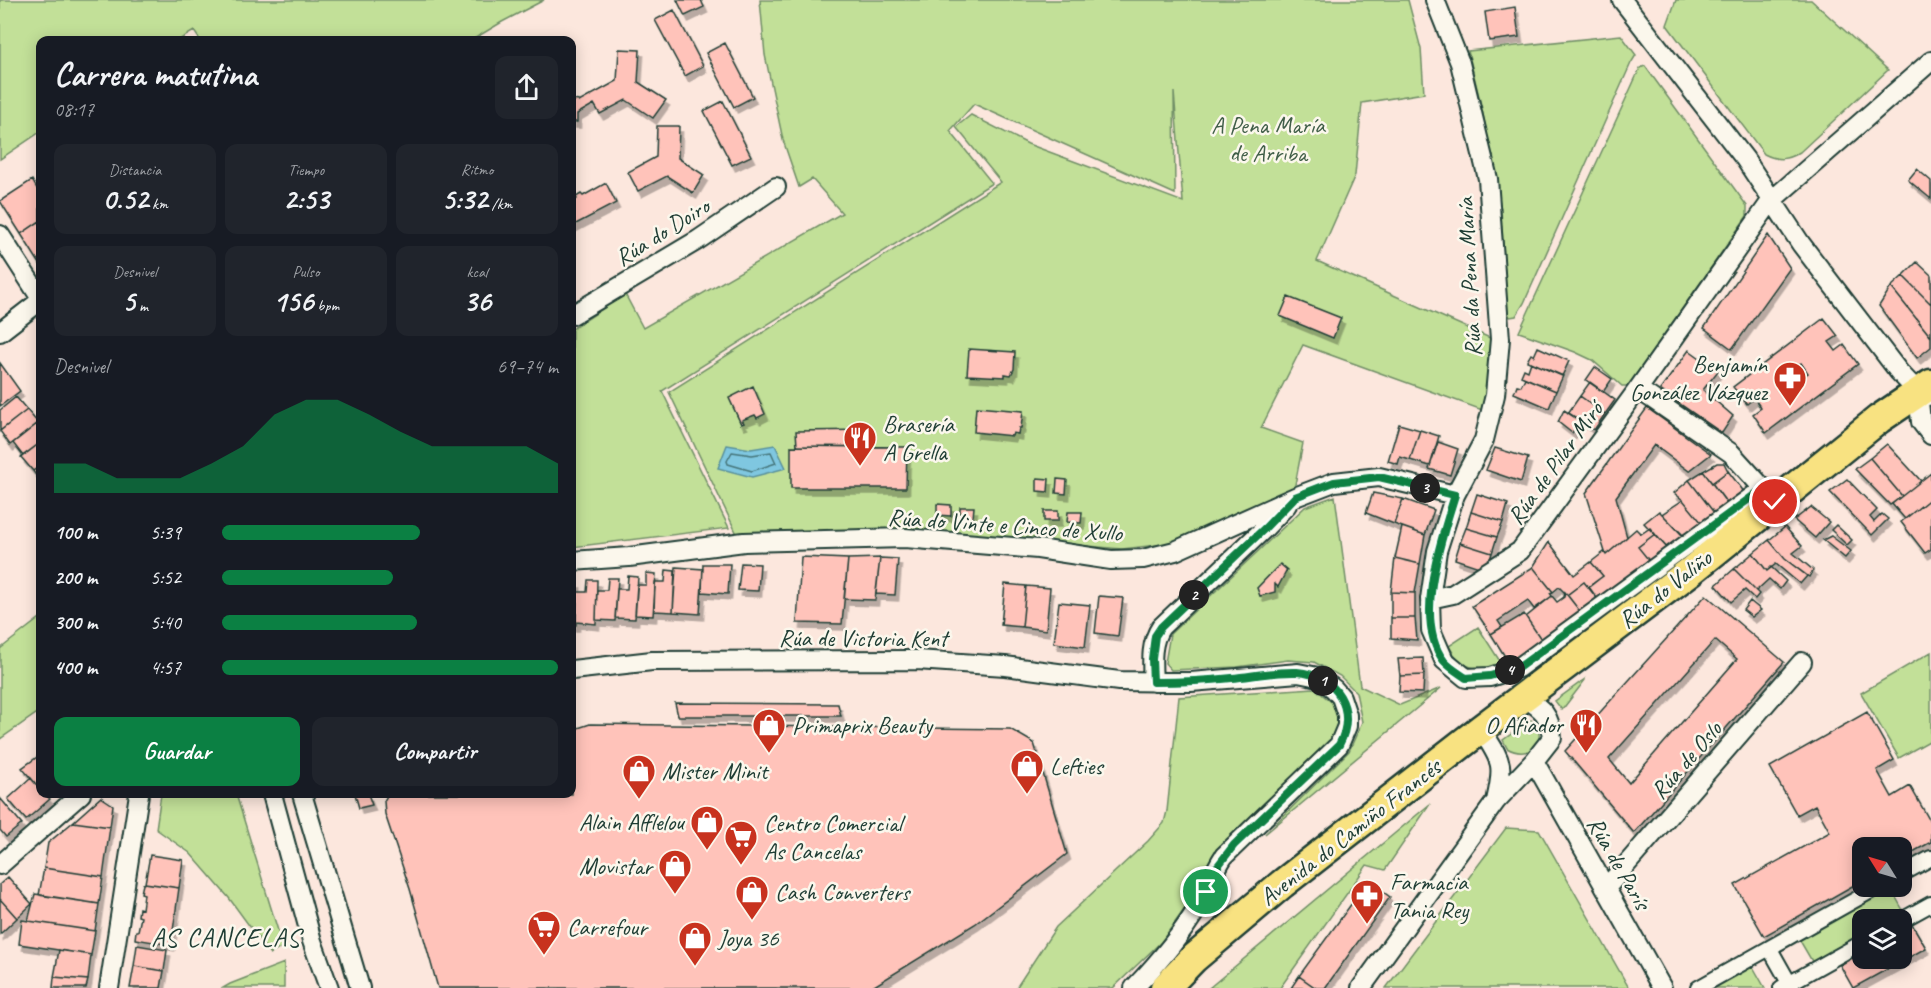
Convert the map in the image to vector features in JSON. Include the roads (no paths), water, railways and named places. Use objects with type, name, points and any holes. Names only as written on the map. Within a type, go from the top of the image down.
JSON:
[{"type":"main road","name":"Rúa do Valiño","points":[[1481,729],[1692,570],[1769,495],[1879,419],[1927,391]]},
{"type":"main road","name":"Avenida do Camiño Francés","points":[[1164,987],[1192,959],[1282,884],[1481,729]]},
{"type":"street","name":"Rúa da Pena María","points":[[1435,0],[1460,63],[1488,179],[1500,339],[1495,395],[1484,440],[1455,495],[1437,551],[1430,599],[1431,630],[1444,660],[1466,678]]},
{"type":"street","points":[[1622,0],[1744,159],[1802,244],[1899,372],[1927,391],[1921,422],[1931,435]]},
{"type":"street","name":"Rúa de Pilar Miró","points":[[1430,599],[1453,594],[1520,550],[1771,201],[1931,61]]},
{"type":"street","name":"Rúa do Doiro","points":[[576,313],[698,240],[777,187]]},
{"type":"street","points":[[0,235],[36,291]]},
{"type":"street","points":[[0,332],[36,304]]},
{"type":"street","points":[[1638,389],[1731,453],[1769,495]]},
{"type":"street","name":"Rúa do Vinte e Cinco de Xullo","points":[[576,561],[629,557],[744,542],[905,538],[1038,549],[1111,560],[1143,559],[1175,551],[1334,482],[1379,477],[1455,495]]},
{"type":"street","name":"Rúa do Valiño","points":[[1466,678],[1490,676],[1518,668],[1769,495]]},
{"type":"street","points":[[1153,682],[1152,659],[1155,636],[1161,627],[1295,497]]},
{"type":"street","name":"Rúa de Victoria Kent","points":[[576,670],[662,661],[917,660],[1005,666],[1119,681],[1191,682],[1287,672],[1308,674],[1326,682],[1341,697],[1347,715],[1347,726],[1339,745],[1224,856],[1187,924],[1134,988]]},
{"type":"street","name":"Rúa de Oslo","points":[[1606,888],[1802,663]]},
{"type":"street","points":[[1361,988],[1496,801],[1534,761],[1552,738],[1551,724],[1541,708],[1524,697]]},
{"type":"street","points":[[1481,729],[1500,759],[1500,778],[1496,801]]},
{"type":"street","points":[[1500,759],[1508,762],[1534,761]]},
{"type":"street","name":"Rúa de París","points":[[1534,761],[1662,988]]},
{"type":"street","points":[[0,865],[76,798]]},
{"type":"street","points":[[109,988],[138,798]]},
{"type":"street","points":[[273,798],[312,941],[329,988]]},
{"type":"street","points":[[303,798],[360,988]]},
{"type":"street","points":[[1912,868],[1931,858]]},
{"type":"street","points":[[1698,988],[1861,897]]},
{"type":"street","points":[[1912,914],[1931,904]]},
{"type":"street","points":[[1770,949],[1787,986],[1852,948]]},
{"type":"water","points":[[727,445],[751,449],[775,445],[786,468],[752,477],[718,468]]},
{"type":"place","name":"Benjamín González Vázquez","points":[[1790,407]]},
{"type":"place","name":"Brasería A Grella","points":[[860,467]]},
{"type":"place","name":"Primaprix Beauty","points":[[769,754]]},
{"type":"place","name":"O Afiador","points":[[1586,754]]},
{"type":"place","name":"Lefties","points":[[1027,795]]},
{"type":"place","name":"Mister Minit","points":[[639,800]]},
{"type":"place","name":"Alain Afflelou","points":[[707,851]]},
{"type":"place","name":"Centro Comercial As Cancelas","points":[[741,866]]},
{"type":"place","name":"Movistar","points":[[675,895]]},
{"type":"place","name":"Cash Converters","points":[[752,921]]},
{"type":"place","name":"Farmacia Tania Rey","points":[[1367,925]]},
{"type":"place","name":"Carrefour","points":[[544,956]]},
{"type":"place","name":"Joya 36","points":[[695,967]]},
{"type":"district","name":"AS CANCELAS","points":[[226,937]]},
{"type":"park label","name":"A Pena María de Arriba","points":[[1268,139]]}]
